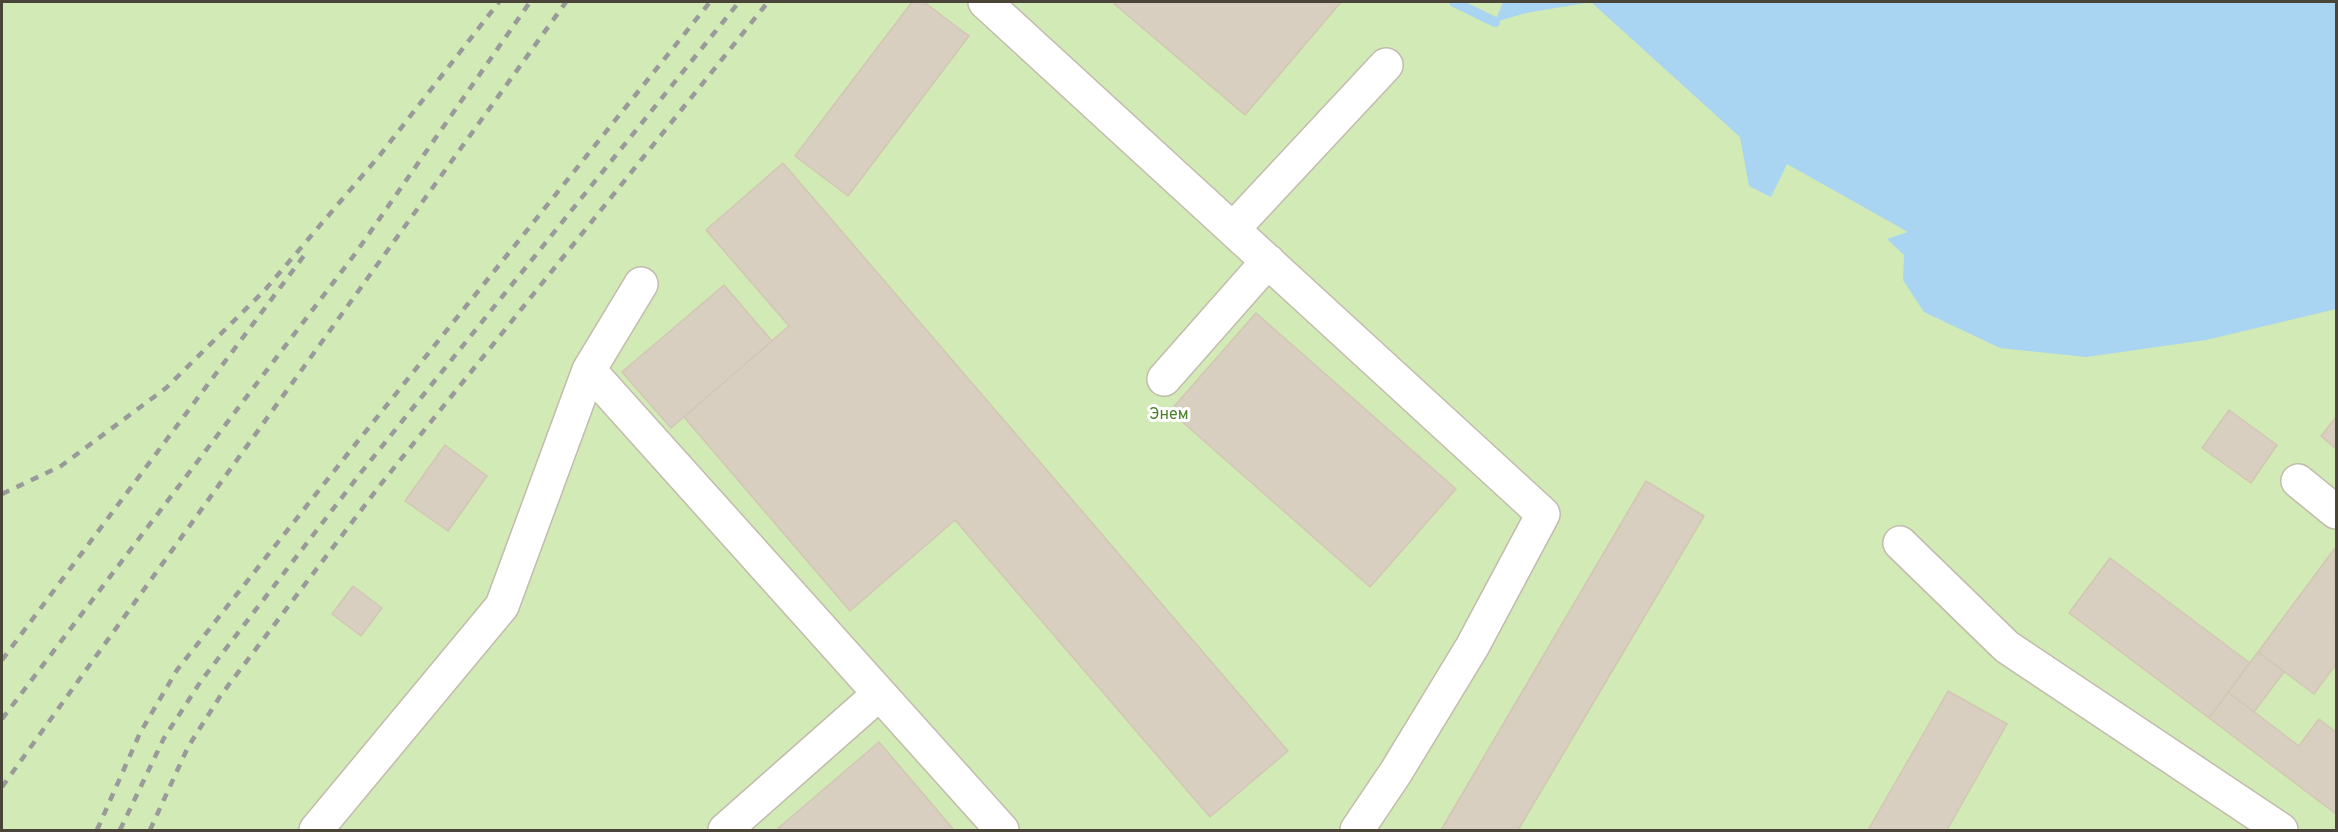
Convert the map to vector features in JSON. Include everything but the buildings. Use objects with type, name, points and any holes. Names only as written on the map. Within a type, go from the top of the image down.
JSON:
[{"type":"lane","points":[[985,2],[1543,514],[1472,647],[1396,772],[1357,831]]},
{"type":"lane","points":[[1233,230],[1386,66]]},
{"type":"lane","points":[[1164,380],[1268,261]]},
{"type":"lane","points":[[316,831],[502,606],[589,370],[641,284]]},
{"type":"lane","points":[[589,370],[1002,831]]},
{"type":"lane","points":[[2298,481],[2337,512]]},
{"type":"lane","points":[[1900,543],[2007,647],[2281,831]]},
{"type":"lane","points":[[725,831],[879,694]]},
{"type":"green space","name":"Энем","points":[[2,2],[2336,2],[2336,830],[2,830]]},
{"type":"water","points":[[1503,2],[1591,2],[1526,13],[1495,22]]},
{"type":"water","points":[[1591,2],[2336,2],[2336,309],[2206,340],[2086,357],[2000,348],[1924,312],[1903,280],[1904,255],[1887,239],[1908,232],[1787,164],[1771,197],[1749,186],[1740,137]]},
{"type":"waterway","points":[[1454,2],[1495,22]]},
{"type":"railway","points":[[2,494],[61,466],[166,388],[264,291],[380,155],[499,2]]},
{"type":"railway","points":[[2,719],[355,254],[530,2]]},
{"type":"railway","points":[[2,787],[566,2]]},
{"type":"railway","points":[[97,830],[140,733],[177,670],[710,2]]},
{"type":"railway","points":[[120,830],[164,738],[201,681],[363,470],[739,2]]},
{"type":"railway","points":[[150,830],[188,747],[221,695],[381,484],[768,2]]},
{"type":"railway","points":[[2,660],[306,253]]}]
